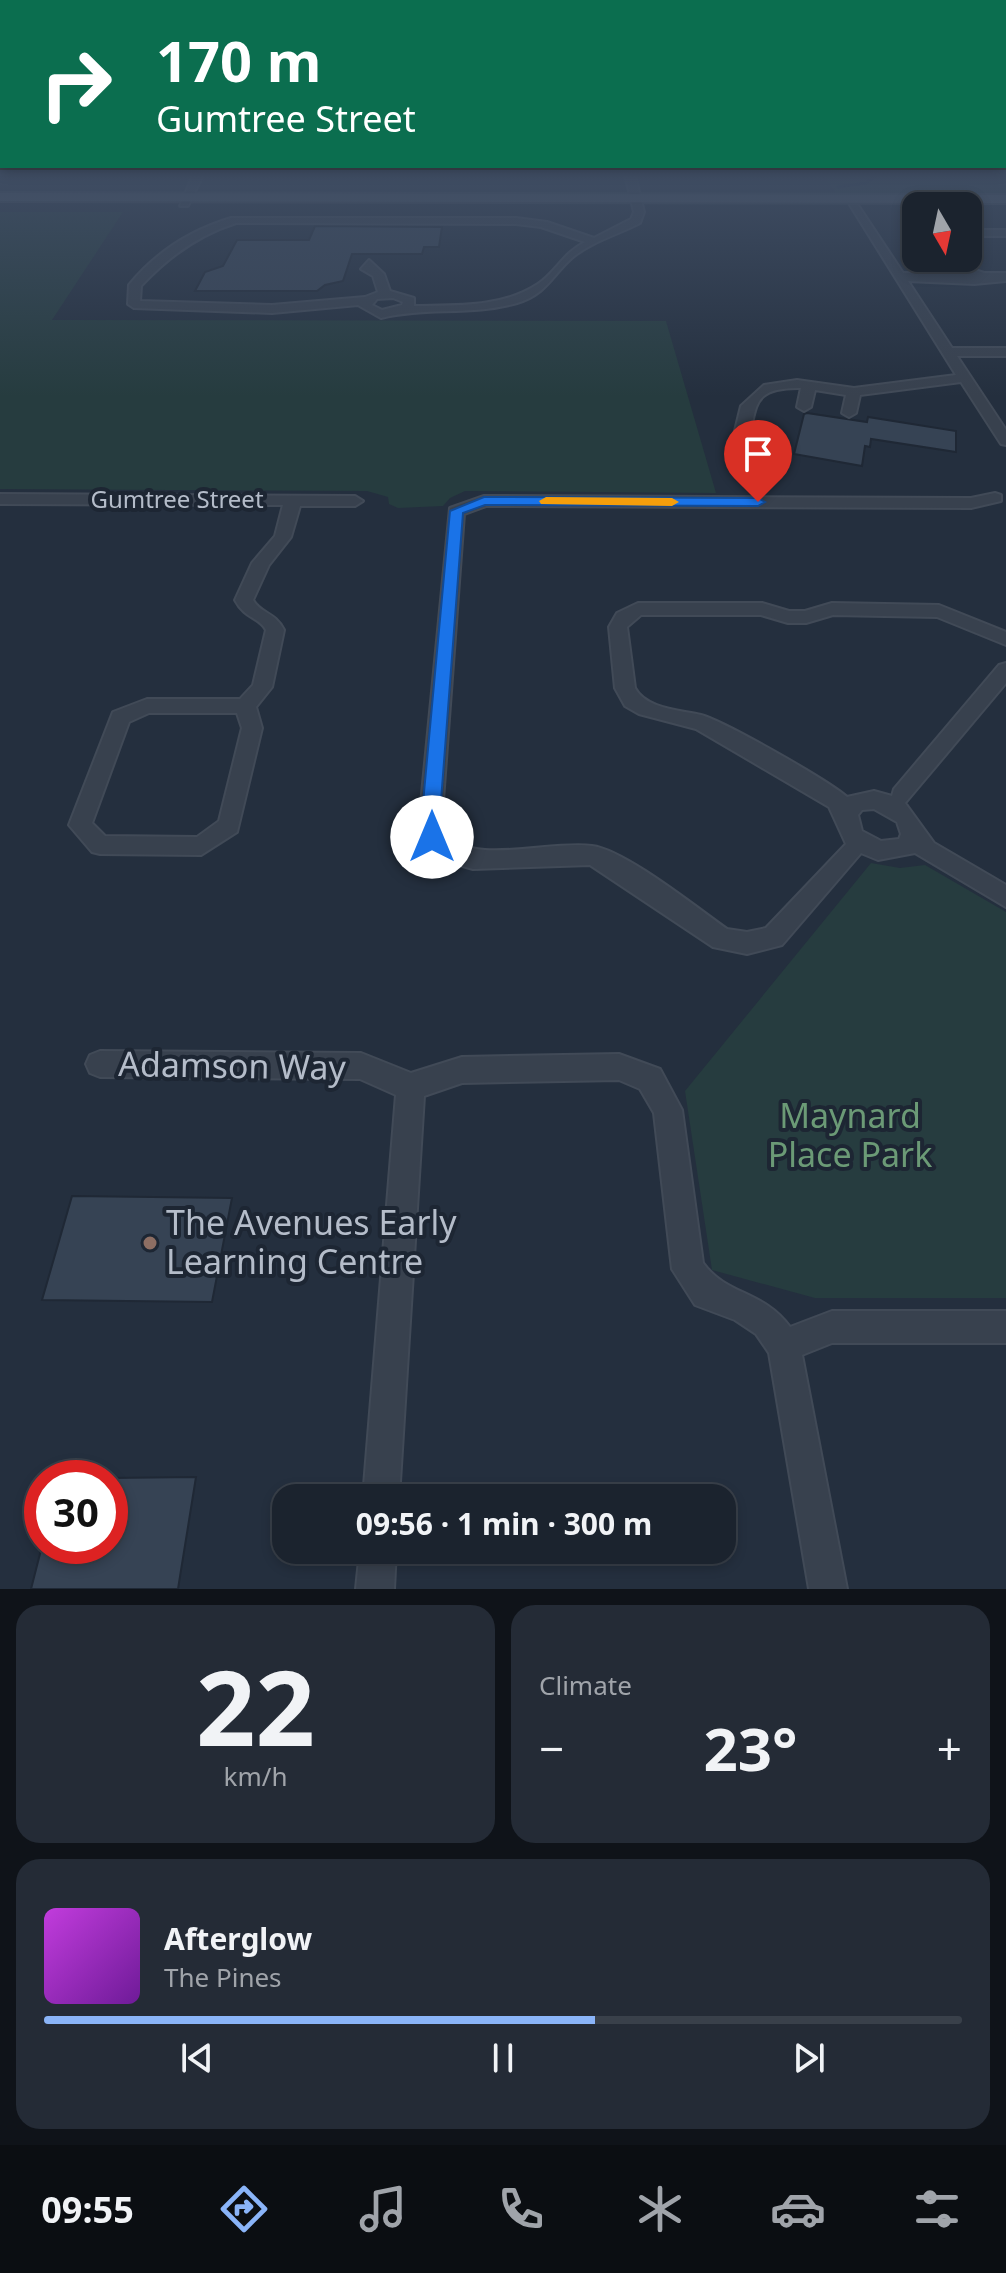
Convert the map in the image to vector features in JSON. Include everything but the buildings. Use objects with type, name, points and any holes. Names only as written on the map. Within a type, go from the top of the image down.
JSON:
[{"type":"street","points":[[175,249],[159,259],[135,285],[134,304],[242,310],[365,304],[385,294]]},
{"type":"street","points":[[365,304],[381,314],[406,305],[493,306],[533,293],[544,285],[561,261],[579,249]]},
{"type":"street","points":[[881,249],[1006,441]]},
{"type":"street","points":[[369,263],[367,269],[378,274],[385,294],[406,305]]},
{"type":"street","points":[[899,277],[1006,277]]},
{"type":"street","points":[[948,352],[1006,352]]},
{"type":"street","points":[[740,443],[746,409],[757,397],[779,386],[854,392],[906,383],[965,378]]},
{"type":"street","points":[[804,407],[809,386]]},
{"type":"street","points":[[849,413],[854,392]]},
{"type":"street","points":[[857,845],[773,937],[747,943],[722,939],[614,865],[592,855],[473,859],[446,852],[432,837],[431,814],[456,511],[484,501],[971,503],[1000,501],[993,487],[1006,483]]},
{"type":"street","name":"Gumtree Street","points":[[0,499],[355,501]]},
{"type":"street","points":[[245,706],[252,728],[229,826],[201,846],[100,845],[80,825],[120,717],[147,706],[245,706],[262,687],[275,630],[270,620],[250,611],[244,600],[261,563],[283,537],[293,500]]},
{"type":"street","points":[[1006,639],[939,611],[832,609],[806,617],[788,617],[762,609],[638,609],[624,617],[618,627],[625,688],[632,701],[646,709],[702,723],[846,805],[896,803],[1006,670]]},
{"type":"street","points":[[896,803],[915,844],[1006,897]]},
{"type":"street","points":[[846,805],[857,845]]},
{"type":"street","points":[[857,845],[889,852],[915,844]]},
{"type":"street","name":"Adamson Way","points":[[100,1064],[361,1066],[411,1087]]},
{"type":"street","points":[[382,1484],[411,1087],[462,1070],[619,1067],[650,1079],[668,1110],[688,1269],[706,1294],[744,1307],[767,1323],[784,1346],[828,1589]]},
{"type":"street","points":[[784,1346],[832,1327],[1006,1327]]},
{"type":"street","points":[[375,1589],[377,1564]]},
{"type":"green space","points":[[0,249],[99,249],[52,320],[666,321],[716,493],[465,491],[450,498],[443,506],[398,508],[389,504],[388,497],[367,491],[0,489]]},
{"type":"green space","name":"Maynard Place Park","points":[[871,863],[900,868],[925,865],[1006,912],[1006,1298],[815,1298],[712,1270],[685,1091]]},
{"type":"slow traffic","points":[[546,501],[672,502]]},
{"type":"place","name":"The Avenues Early Learning Centre","points":[[150,1243]]},
{"type":"route","points":[[432,837],[431,814],[456,511],[484,501],[758,502]]}]
